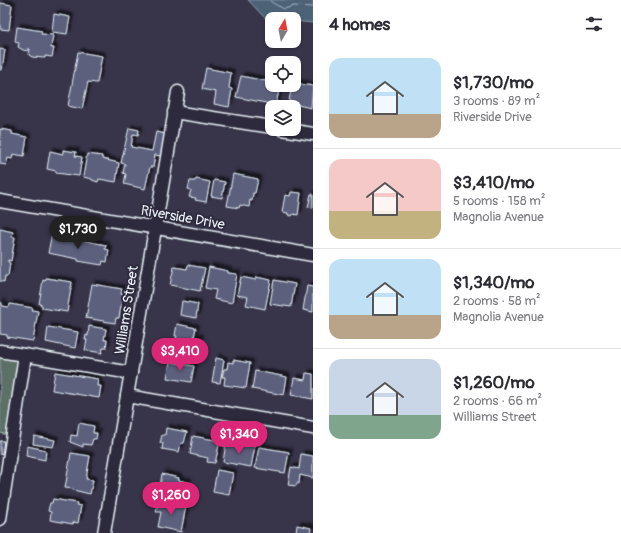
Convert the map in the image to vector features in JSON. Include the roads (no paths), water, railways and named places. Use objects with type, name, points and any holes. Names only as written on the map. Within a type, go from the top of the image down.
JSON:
[{"type":"street","name":"Williams Street","points":[[104,533],[178,92]]},
{"type":"street","points":[[174,112],[265,126]]},
{"type":"street","points":[[301,132],[313,134]]},
{"type":"street","name":"Riverside Drive","points":[[0,201],[313,255]]},
{"type":"street","points":[[0,351],[131,373]]},
{"type":"street","points":[[0,519],[25,355]]},
{"type":"street","points":[[127,396],[313,428]]},
{"type":"water","points":[[248,0],[313,0],[313,23],[301,22],[301,12],[265,12],[265,18]]}]
